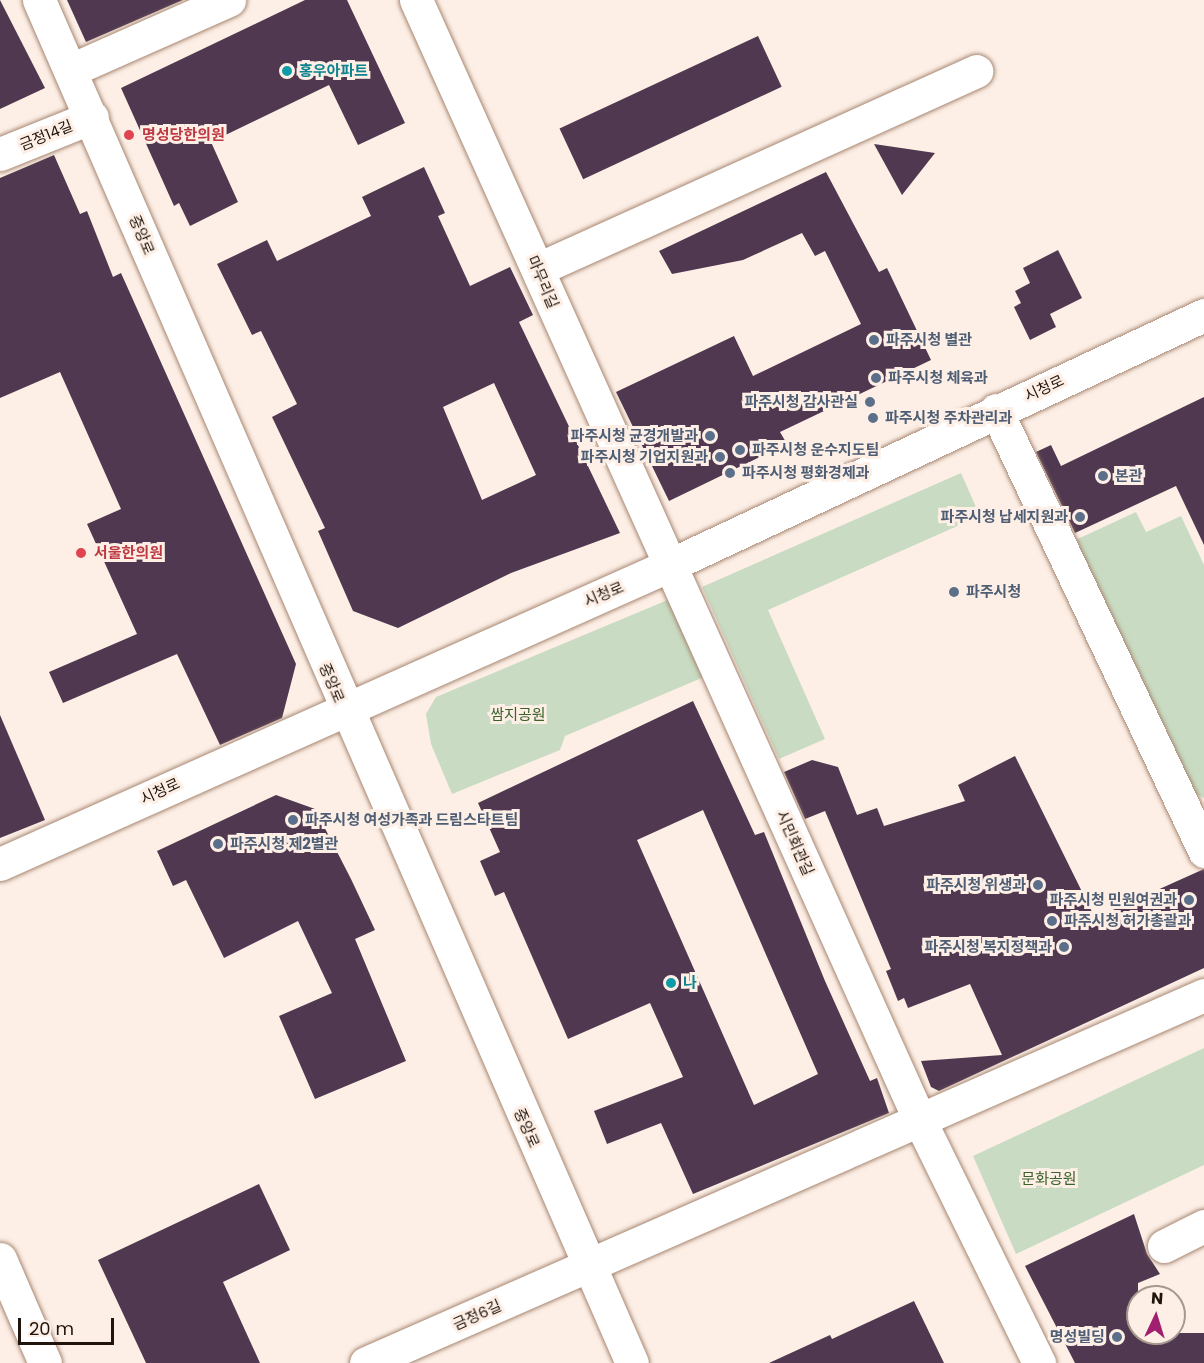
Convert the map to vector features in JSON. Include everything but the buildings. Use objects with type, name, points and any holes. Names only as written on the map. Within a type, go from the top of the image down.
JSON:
[{"type":"street","name":"중앙로","points":[[39,0],[92,117],[342,707],[632,1363]]},
{"type":"street","points":[[70,69],[229,0]]},
{"type":"street","name":"마무리길","points":[[416,0],[670,565]]},
{"type":"street","points":[[538,269],[976,71]]},
{"type":"street","name":"금정14길","points":[[2,151],[92,117]]},
{"type":"street","name":"시청로","points":[[0,864],[342,707],[670,565],[996,410],[1204,315]]},
{"type":"street","points":[[996,410],[1204,851]]},
{"type":"street","name":"시민회관길","points":[[670,565],[920,1121],[1039,1363]]},
{"type":"street","name":"금정6길","points":[[366,1363],[1204,995]]},
{"type":"street","points":[[1164,1246],[1204,1226]]},
{"type":"street","points":[[0,1259],[45,1363]]},
{"type":"green space","points":[[961,473],[980,516],[768,610],[825,739],[779,759],[702,587]]},
{"type":"green space","points":[[1136,512],[1146,532],[1181,516],[1204,565],[1204,798],[1185,788],[1069,543]]},
{"type":"green space","name":"쌈지공원","points":[[670,599],[704,677],[565,736],[560,750],[452,794],[431,744],[426,714],[436,697]]},
{"type":"green space","name":"문화공원","points":[[1204,1048],[1204,1165],[1016,1254],[973,1156]]},
{"type":"place","name":"홍우아파트","points":[[287,71]]},
{"type":"place","name":"명성당한의원","points":[[129,135]]},
{"type":"place","name":"파주시청 별관","points":[[874,340]]},
{"type":"place","name":"파주시청 체육과","points":[[876,378]]},
{"type":"place","name":"파주시청 감사관실","points":[[870,402]]},
{"type":"place","name":"파주시청 주차관리과","points":[[873,418]]},
{"type":"place","name":"파주시청 균경개발과","points":[[710,436]]},
{"type":"place","name":"파주시청 운수지도팀","points":[[740,450]]},
{"type":"place","name":"파주시청 기업지원과","points":[[720,457]]},
{"type":"place","name":"파주시청 평화경제과","points":[[730,473]]},
{"type":"place","name":"본관","points":[[1103,476]]},
{"type":"place","name":"파주시청 납세지원과","points":[[1080,517]]},
{"type":"place","name":"서울한의원","points":[[81,553]]},
{"type":"place","name":"파주시청","points":[[954,592]]},
{"type":"place","name":"파주시청 여성가족과 드림스타트팀","points":[[293,820]]},
{"type":"place","name":"파주시청 제2별관","points":[[218,844]]},
{"type":"place","name":"파주시청 위생과","points":[[1038,885]]},
{"type":"place","name":"파주시청 민원여권과","points":[[1189,900]]},
{"type":"place","name":"파주시청 허가총괄과","points":[[1052,921]]},
{"type":"place","name":"파주시청 복지정책과","points":[[1064,947]]},
{"type":"place","name":"나","points":[[671,983]]},
{"type":"place","name":"명성빌딩","points":[[1117,1337]]}]
